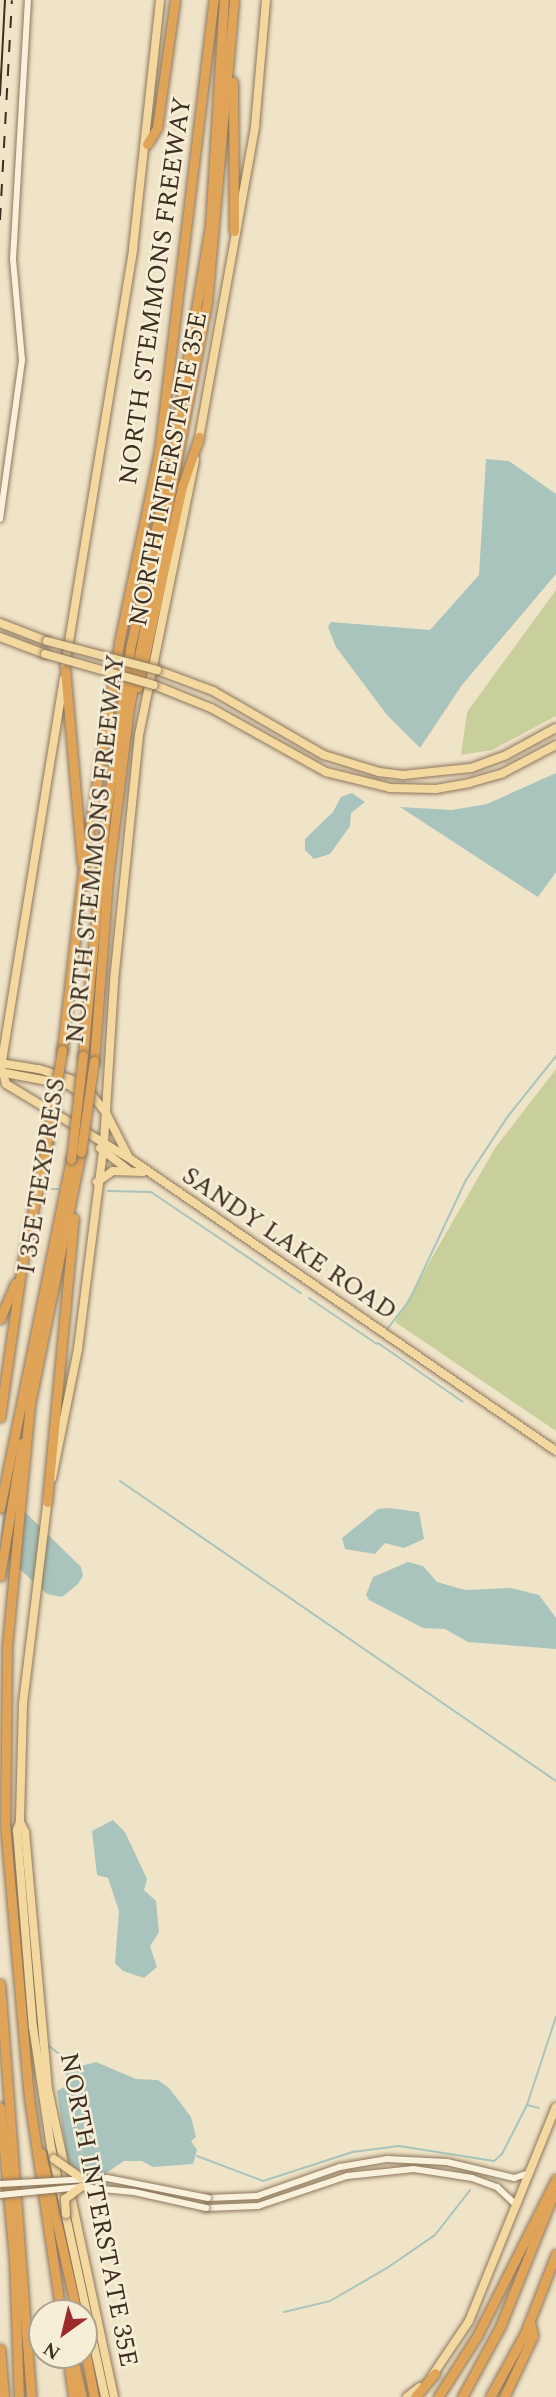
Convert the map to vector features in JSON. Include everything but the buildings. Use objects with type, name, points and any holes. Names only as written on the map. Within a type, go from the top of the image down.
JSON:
[{"type":"highway","points":[[147,145],[157,128],[175,0]]},
{"type":"highway","name":"NORTH STEMMONS FREEWAY","points":[[0,1417],[22,1265],[47,1143],[62,1050],[83,871],[119,643],[159,452],[214,0]]},
{"type":"highway","name":"I 35E TEXPRESS","points":[[0,1508],[71,1159],[105,821],[130,649],[171,459],[210,226],[224,0]]},
{"type":"highway","name":"NORTH STEMMONS FREEWAY","points":[[0,1576],[8,1507],[81,1152],[94,1061],[108,878],[129,708],[197,366],[217,221],[234,0]]},
{"type":"highway","points":[[231,64],[234,231]]},
{"type":"highway","points":[[129,708],[138,687],[182,487],[199,437]]},
{"type":"highway","points":[[65,669],[83,871]]},
{"type":"highway","points":[[47,1502],[79,1165]]},
{"type":"highway","points":[[0,1319],[22,1265]]},
{"type":"highway","points":[[30,1403],[8,1633],[5,1824],[29,2097],[44,2216],[59,2299]]},
{"type":"highway","points":[[0,1984],[31,2397]]},
{"type":"highway","points":[[29,2097],[74,2299]]},
{"type":"highway","points":[[0,2107],[14,2257],[19,2397]]},
{"type":"highway","points":[[438,2397],[495,2301],[556,2179]]},
{"type":"highway","points":[[462,2397],[500,2327],[556,2187]]},
{"type":"highway","points":[[490,2397],[530,2320],[556,2254]]},
{"type":"highway","points":[[504,2397],[533,2336],[530,2320]]},
{"type":"highway","points":[[0,2349],[4,2397]]},
{"type":"highway","points":[[70,2369],[73,2397]]},
{"type":"highway","points":[[73,2369],[82,2397]]},
{"type":"highway","points":[[89,2369],[94,2397]]},
{"type":"highway","points":[[415,2397],[435,2372]]},
{"type":"main road","points":[[128,1157],[106,1113],[69,1085],[1,1070],[147,145],[160,0]]},
{"type":"main road","name":"NORTH INTERSTATE 35E","points":[[109,2395],[51,2147],[33,2027],[17,1830],[20,1822],[23,1704],[47,1502],[78,1349],[103,1147],[114,981],[139,735],[199,437],[258,108],[266,0]]},
{"type":"main road","points":[[0,623],[47,640],[157,670],[213,691],[324,755],[379,772],[403,775],[471,768],[506,755],[556,728]]},
{"type":"main road","points":[[0,638],[45,654],[154,685],[211,708],[326,772],[390,788],[436,789],[469,783],[503,773],[556,745]]},
{"type":"main road","points":[[0,1046],[8,1033]]},
{"type":"main road","name":"SANDY LAKE ROAD","points":[[1,1070],[6,1084],[103,1147],[128,1157],[145,1172],[556,1451]]},
{"type":"main road","points":[[103,1147],[128,1170]]},
{"type":"main road","points":[[97,1182],[113,1171],[145,1172]]},
{"type":"main road","name":"NORTH INTERSTATE 35E","points":[[20,1822],[25,1832],[48,2089],[109,2395]]},
{"type":"main road","points":[[407,2397],[435,2372],[469,2321],[556,2107]]},
{"type":"main road","points":[[54,2159],[80,2177]]},
{"type":"main road","points":[[66,2214],[65,2199],[81,2187]]},
{"type":"main road","points":[[109,2395],[124,2397]]},
{"type":"street","points":[[0,519],[22,360],[13,259],[28,0]]},
{"type":"street","points":[[0,2184],[80,2177],[126,2181],[208,2198],[257,2196],[340,2166],[387,2159],[447,2162],[514,2178],[528,2173]]},
{"type":"street","points":[[0,2195],[81,2187],[134,2192],[206,2208],[258,2206],[347,2176],[414,2169],[472,2178],[497,2187],[516,2205]]},
{"type":"green space","points":[[556,590],[556,716],[492,750],[461,755],[467,712]]},
{"type":"green space","points":[[556,1069],[556,1431],[395,1322],[495,1148]]},
{"type":"water","points":[[486,459],[509,461],[556,494],[556,574],[462,685],[420,748],[387,715],[336,647],[328,627],[331,622],[430,630],[479,575]]},
{"type":"water","points":[[556,773],[556,872],[538,897],[400,807],[452,810],[487,804]]},
{"type":"water","points":[[352,793],[365,802],[351,813],[350,826],[330,854],[314,859],[305,850],[305,839],[333,812],[341,797]]},
{"type":"water","points":[[9,1503],[21,1508],[81,1567],[83,1576],[78,1584],[62,1597],[47,1594],[0,1551],[3,1509]]},
{"type":"water","points":[[378,1509],[419,1512],[424,1539],[404,1548],[385,1543],[375,1554],[345,1549],[342,1538]]},
{"type":"water","points":[[408,1562],[423,1566],[437,1582],[465,1590],[511,1588],[539,1595],[556,1618],[556,1649],[468,1642],[445,1629],[423,1628],[369,1600],[366,1595],[373,1577]]},
{"type":"water","points":[[113,1820],[125,1832],[147,1879],[144,1890],[156,1901],[159,1932],[150,1946],[157,1967],[144,1978],[123,1971],[115,1963],[119,1911],[108,1878],[97,1875],[92,1831]]},
{"type":"water","points":[[96,2062],[136,2079],[158,2080],[169,2088],[191,2117],[196,2137],[191,2141],[197,2150],[193,2164],[153,2167],[142,2161],[124,2161],[100,2177],[70,2176],[57,2091],[66,2086],[66,2070]]},
{"type":"waterway","points":[[388,1328],[409,1301],[466,1180],[508,1116],[556,1056]]},
{"type":"waterway","points":[[52,1189],[58,1189]]},
{"type":"waterway","points":[[108,1191],[151,1192],[301,1293]]},
{"type":"waterway","points":[[309,1298],[377,1344]]},
{"type":"waterway","points":[[378,1343],[463,1402]]},
{"type":"waterway","points":[[120,1481],[556,1781]]},
{"type":"waterway","points":[[527,2105],[556,2017]]},
{"type":"waterway","points":[[49,2046],[77,2068]]},
{"type":"waterway","points":[[197,2156],[263,2181],[353,2152],[399,2146],[494,2161],[502,2154],[527,2105],[539,2108]]},
{"type":"waterway","points":[[284,2312],[330,2301],[387,2268],[435,2235],[470,2190]]},
{"type":"tram line","points":[[0,95],[5,0]]},
{"type":"railway","points":[[0,220],[12,0]]}]
